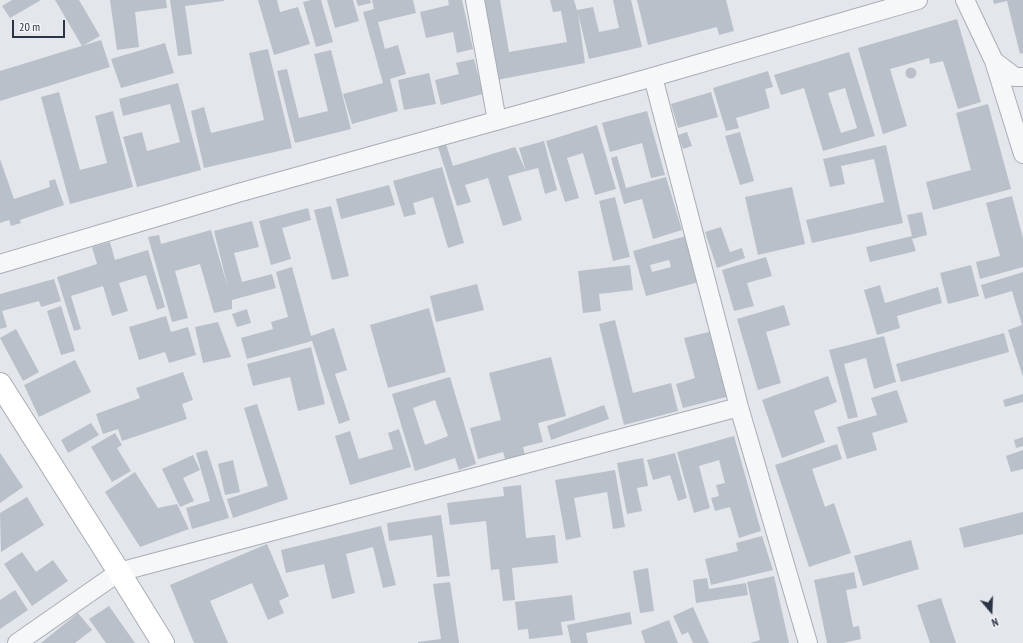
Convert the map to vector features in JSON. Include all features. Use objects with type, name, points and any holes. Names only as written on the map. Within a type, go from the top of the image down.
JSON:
[{"type":"main road","points":[[0,384],[163,643]]},
{"type":"street","points":[[475,0],[497,121]]},
{"type":"street","points":[[0,264],[246,191],[653,77],[918,0]]},
{"type":"street","points":[[965,0],[994,62],[1023,154]]},
{"type":"street","points":[[994,62],[1015,77],[1023,77]]},
{"type":"street","points":[[653,77],[739,407],[808,643]]},
{"type":"street","points":[[17,643],[119,572],[739,407]]},
{"type":"building","points":[[12,0],[41,0],[10,18],[2,6]]},
{"type":"building","points":[[55,0],[79,0],[100,36],[82,46]]},
{"type":"building","points":[[110,0],[166,0],[167,8],[135,12],[139,47],[117,50]]},
{"type":"building","points":[[170,0],[224,0],[185,6],[192,54],[178,56]]},
{"type":"building","points":[[258,0],[277,0],[280,12],[298,7],[310,44],[274,55]]},
{"type":"building","points":[[321,0],[333,42],[316,47],[303,2]]},
{"type":"building","points":[[327,0],[353,0],[359,21],[335,28]]},
{"type":"building","points":[[356,0],[370,0],[371,3],[358,6]]},
{"type":"building","points":[[372,0],[413,0],[416,13],[378,22],[385,49],[398,45],[406,74],[390,79],[398,111],[352,124],[343,94],[383,83],[363,12],[374,9]]},
{"type":"building","points":[[448,0],[462,0],[473,49],[457,53],[453,32],[426,38],[420,12],[449,5]]},
{"type":"building","points":[[482,0],[500,0],[509,52],[567,42],[561,11],[553,12],[550,0],[574,0],[577,10],[593,7],[599,32],[619,28],[613,0],[631,0],[642,47],[589,59],[578,13],[585,63],[497,80]]},
{"type":"building","points":[[637,0],[726,0],[734,31],[719,35],[717,27],[648,45]]},
{"type":"building","points":[[993,0],[1023,0],[1023,53],[1020,54],[1007,1],[994,4]]},
{"type":"building","points":[[957,19],[981,102],[958,109],[943,61],[930,64],[929,58],[890,69],[907,126],[883,134],[858,48]]},
{"type":"building","points":[[101,40],[110,67],[0,101],[0,71]]},
{"type":"building","points":[[165,43],[174,73],[121,88],[111,59]]},
{"type":"building","points":[[268,49],[292,148],[204,168],[191,111],[204,107],[211,133],[264,120],[249,53]]},
{"type":"building","points":[[331,50],[351,129],[295,143],[277,71],[287,69],[299,118],[328,111],[314,54]]},
{"type":"building","points":[[849,52],[875,136],[823,151],[804,88],[781,95],[774,75]],"holes":[[[845,88],[857,128],[841,133],[828,93]]]},
{"type":"building","points":[[474,59],[483,94],[441,105],[435,80],[459,74],[456,63]]},
{"type":"building","points":[[911,67],[915,69],[917,73],[915,77],[911,79],[907,77],[905,73],[907,69]]},
{"type":"building","points":[[768,71],[773,87],[765,89],[770,108],[736,118],[739,128],[726,131],[713,88]]},
{"type":"building","points":[[429,73],[436,104],[404,110],[398,80]]},
{"type":"building","points":[[178,83],[201,170],[137,187],[123,137],[142,132],[147,151],[180,142],[170,104],[123,116],[119,99]]},
{"type":"building","points":[[59,92],[80,170],[107,163],[95,116],[113,111],[133,187],[70,204],[41,97]]},
{"type":"building","points":[[711,92],[718,117],[678,128],[671,104]]},
{"type":"building","points":[[988,104],[1011,189],[933,210],[926,182],[971,170],[956,113]]},
{"type":"building","points":[[647,111],[665,175],[651,178],[642,143],[610,152],[602,123]]},
{"type":"building","points":[[597,125],[616,189],[595,195],[583,153],[567,158],[579,198],[565,202],[546,141]]},
{"type":"building","points":[[687,132],[692,146],[683,149],[678,135]]},
{"type":"building","points":[[740,132],[754,181],[740,185],[725,136]]},
{"type":"building","points":[[544,141],[557,190],[545,194],[538,168],[526,171],[519,148]]},
{"type":"building","points":[[446,144],[453,166],[515,147],[526,171],[508,176],[522,220],[503,226],[488,178],[465,185],[471,202],[457,206],[438,147]]},
{"type":"building","points":[[886,145],[903,223],[812,243],[806,220],[884,202],[874,159],[841,166],[845,184],[830,187],[823,159]]},
{"type":"building","points":[[617,156],[626,188],[666,177],[682,230],[653,239],[642,199],[624,204],[611,158]]},
{"type":"building","points":[[0,159],[14,199],[50,187],[49,181],[55,179],[64,205],[20,220],[21,223],[11,226],[9,220],[0,223]]},
{"type":"building","points":[[442,167],[464,243],[448,248],[433,197],[413,203],[416,214],[404,217],[393,181]]},
{"type":"building","points":[[389,185],[395,205],[341,219],[336,199]]},
{"type":"building","points":[[792,187],[805,244],[758,255],[745,197]]},
{"type":"building","points":[[1012,196],[1023,238],[1023,267],[980,279],[976,262],[1000,256],[986,203]]},
{"type":"building","points":[[615,197],[630,257],[613,261],[599,201]]},
{"type":"building","points":[[331,206],[349,276],[332,280],[314,210]]},
{"type":"building","points":[[308,208],[311,220],[282,228],[291,259],[271,265],[259,221]]},
{"type":"building","points":[[922,212],[927,235],[912,239],[916,251],[870,262],[866,247],[912,236],[907,215]]},
{"type":"building","points":[[252,221],[259,247],[234,253],[242,282],[272,274],[276,288],[232,300],[232,309],[214,313],[200,264],[175,271],[188,318],[172,322],[148,237],[159,235],[161,244],[211,230],[228,288],[214,231]]},
{"type":"building","points":[[721,227],[730,252],[742,248],[745,258],[717,268],[705,232]]},
{"type":"building","points":[[686,236],[699,282],[646,296],[633,251]],"holes":[[[669,260],[671,267],[652,272],[650,265]]]},
{"type":"building","points":[[110,242],[115,260],[148,250],[165,307],[157,310],[146,275],[119,283],[128,311],[112,316],[103,286],[71,296],[81,329],[74,331],[57,277],[97,264],[92,247]]},
{"type":"building","points":[[766,257],[772,276],[747,283],[754,306],[734,311],[722,270]]},
{"type":"building","points":[[630,265],[633,290],[599,294],[601,311],[583,313],[578,271]]},
{"type":"building","points":[[971,265],[979,296],[948,304],[940,273]]},
{"type":"building","points":[[292,267],[311,336],[334,328],[347,370],[335,374],[350,420],[339,424],[312,341],[247,359],[241,338],[273,329],[271,322],[288,317],[276,272]]},
{"type":"building","points":[[1023,272],[1023,377],[1008,330],[1022,325],[1012,291],[985,299],[981,285]]},
{"type":"building","points":[[54,279],[61,301],[41,307],[39,301],[2,311],[7,327],[0,329],[0,294]]},
{"type":"building","points":[[477,284],[484,310],[436,322],[430,296]]},
{"type":"building","points":[[880,285],[885,303],[938,287],[942,303],[897,316],[900,328],[877,335],[864,290]]},
{"type":"building","points":[[784,305],[790,325],[766,332],[781,383],[758,390],[737,319]]},
{"type":"building","points":[[61,306],[75,351],[61,355],[47,311]]},
{"type":"building","points":[[429,308],[446,372],[388,388],[370,325]]},
{"type":"building","points":[[247,309],[251,323],[237,327],[232,314]]},
{"type":"building","points":[[166,316],[171,332],[188,327],[196,355],[169,363],[165,352],[139,360],[129,327]]},
{"type":"building","points":[[615,320],[633,393],[671,383],[678,411],[624,425],[599,324]]},
{"type":"building","points":[[218,322],[231,357],[203,363],[195,327]]},
{"type":"building","points":[[16,329],[39,372],[23,381],[0,338]]},
{"type":"building","points":[[713,331],[730,396],[683,408],[676,384],[695,378],[684,338]]},
{"type":"building","points":[[1004,333],[1009,352],[901,382],[896,364]]},
{"type":"building","points":[[884,336],[896,382],[874,389],[866,358],[844,364],[858,417],[848,419],[829,350]]},
{"type":"building","points":[[311,347],[325,404],[298,411],[290,377],[253,386],[247,364]]},
{"type":"building","points":[[551,357],[566,416],[538,423],[543,442],[523,447],[525,455],[505,459],[503,452],[478,459],[470,428],[501,420],[489,373]]},
{"type":"building","points":[[75,360],[91,392],[39,417],[24,385]]},
{"type":"building","points":[[183,372],[193,400],[182,404],[187,419],[122,441],[118,429],[103,434],[96,414],[140,398],[136,388]]},
{"type":"building","points":[[828,376],[837,402],[814,411],[825,442],[782,458],[762,400]]},
{"type":"building","points":[[450,377],[476,464],[459,470],[455,458],[415,471],[392,394]],"holes":[[[435,400],[448,436],[425,445],[413,408]]]},
{"type":"building","points":[[897,390],[908,422],[872,433],[877,450],[847,459],[837,427],[877,415],[871,398]]},
{"type":"building","points":[[1023,394],[1023,402],[1005,407],[1003,400]]},
{"type":"building","points":[[257,404],[288,499],[233,518],[227,499],[268,486],[244,408]]},
{"type":"building","points":[[604,405],[609,419],[551,440],[547,426]]},
{"type":"building","points":[[91,423],[99,435],[68,453],[61,440]]},
{"type":"building","points":[[399,429],[411,467],[350,485],[335,436],[350,431],[359,459],[393,449],[388,433]]},
{"type":"building","points":[[115,433],[122,445],[117,448],[131,471],[112,482],[91,447]]},
{"type":"building","points":[[734,436],[761,531],[739,538],[730,507],[715,511],[711,498],[719,496],[716,485],[725,483],[719,460],[699,466],[710,508],[694,513],[677,452]]},
{"type":"building","points":[[1023,437],[1023,446],[1016,448],[1014,440]]},
{"type":"building","points":[[837,444],[842,459],[812,469],[825,507],[834,503],[851,553],[809,567],[775,465]]},
{"type":"building","points":[[207,450],[229,518],[192,529],[186,508],[210,501],[196,453]]},
{"type":"building","points":[[1023,450],[1023,469],[1011,472],[1006,456]]},
{"type":"building","points":[[0,453],[23,487],[0,503]]},
{"type":"building","points":[[675,453],[687,498],[678,501],[670,475],[653,480],[647,460]]},
{"type":"building","points":[[193,455],[200,470],[183,478],[194,501],[180,507],[162,469]]},
{"type":"building","points":[[643,458],[648,486],[637,488],[642,511],[627,514],[617,463]]},
{"type":"building","points":[[233,460],[240,492],[225,495],[218,464]]},
{"type":"building","points":[[615,470],[625,527],[613,529],[607,492],[574,498],[581,537],[566,540],[555,480]]},
{"type":"building","points":[[135,472],[158,508],[177,504],[189,529],[140,547],[105,492]]},
{"type":"building","points":[[521,485],[526,538],[555,535],[558,563],[512,568],[515,600],[503,601],[499,569],[491,570],[486,521],[450,525],[447,503],[504,496],[503,487]]},
{"type":"building","points":[[27,497],[44,525],[1,552],[0,513]]},
{"type":"building","points":[[1023,512],[1023,534],[964,548],[959,528]]},
{"type":"building","points":[[441,515],[450,576],[437,577],[432,535],[389,541],[387,523]]},
{"type":"building","points":[[381,526],[396,585],[383,588],[373,547],[346,554],[355,593],[332,599],[324,564],[286,573],[281,550]]},
{"type":"building","points":[[762,536],[773,570],[711,585],[705,559],[738,551],[736,543]]},
{"type":"building","points":[[911,540],[919,569],[863,586],[854,556]]},
{"type":"building","points":[[267,544],[289,596],[279,601],[284,613],[268,620],[252,583],[210,601],[228,643],[194,643],[170,585]]},
{"type":"building","points":[[22,552],[36,572],[53,560],[68,581],[32,606],[4,564]]},
{"type":"building","points":[[648,568],[654,611],[640,613],[633,571]]},
{"type":"building","points":[[854,572],[857,588],[846,590],[853,627],[859,626],[861,639],[843,643],[827,643],[814,580]]},
{"type":"building","points":[[774,576],[789,643],[750,643],[760,640],[747,582]]},
{"type":"building","points":[[707,578],[709,589],[746,583],[748,595],[696,603],[693,580]]},
{"type":"building","points":[[450,582],[459,643],[418,643],[441,639],[433,584]]},
{"type":"building","points":[[15,590],[28,610],[0,629],[0,600]]},
{"type":"building","points":[[572,595],[575,620],[561,622],[563,635],[529,639],[528,629],[518,630],[515,602]]},
{"type":"building","points":[[941,598],[956,643],[930,643],[917,605]]},
{"type":"building","points":[[109,606],[135,643],[106,643],[89,619]]},
{"type":"building","points":[[693,607],[709,643],[693,643],[688,632],[682,635],[673,616]]},
{"type":"building","points":[[630,612],[632,624],[586,633],[588,643],[571,643],[567,625]]},
{"type":"building","points":[[78,613],[92,630],[75,643],[41,643]]},
{"type":"building","points":[[669,620],[678,643],[645,643],[641,631]]}]
